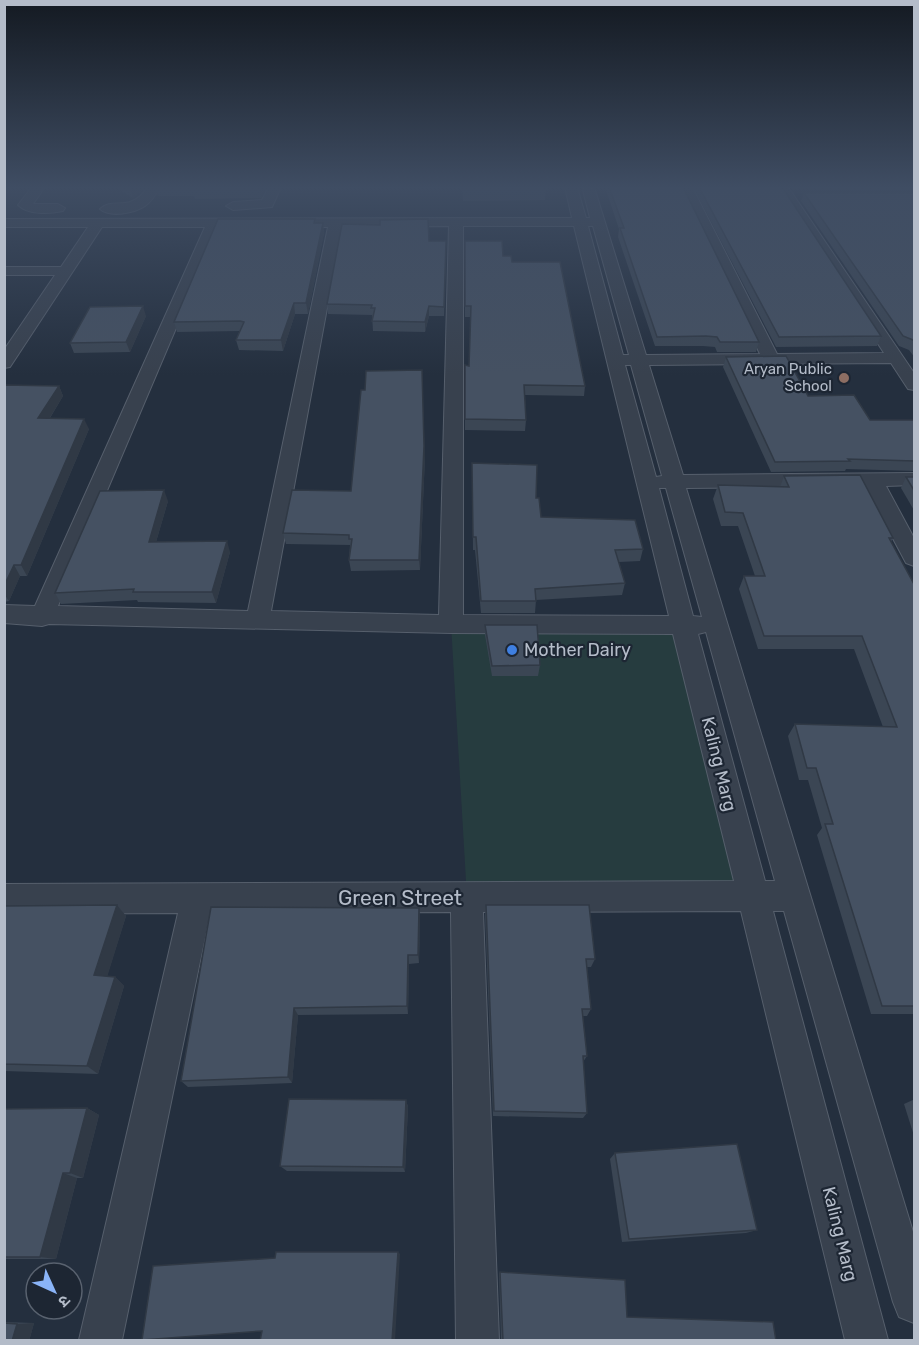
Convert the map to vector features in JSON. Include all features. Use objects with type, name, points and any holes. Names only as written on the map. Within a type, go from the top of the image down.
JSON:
[{"type":"street","points":[[4,363],[80,250]]},
{"type":"street","points":[[42,617],[202,250]]},
{"type":"street","points":[[258,618],[331,250]]},
{"type":"street","points":[[451,624],[456,250]]},
{"type":"street","name":"Kaling Marg","points":[[597,250],[627,360],[674,482],[915,1302]]},
{"type":"street","points":[[717,250],[771,359]]},
{"type":"street","points":[[827,250],[915,385]]},
{"type":"street","points":[[4,271],[66,271]]},
{"type":"street","points":[[13,324],[31,324]]},
{"type":"street","points":[[627,360],[896,358]]},
{"type":"street","name":"Kaling Marg","points":[[627,360],[647,483],[867,1341]]},
{"type":"street","points":[[872,479],[915,558]]},
{"type":"street","points":[[647,483],[915,479]]},
{"type":"street","points":[[4,614],[42,617],[258,618],[451,624],[716,625]]},
{"type":"street","name":"Green Street","points":[[4,899],[796,896]]},
{"type":"street","points":[[468,898],[478,1341]]},
{"type":"street","points":[[100,1341],[197,899]]},
{"type":"green space","points":[[451,624],[683,625],[753,897],[467,898]]},
{"type":"building","points":[[205,250],[317,250],[306,303],[294,303],[281,340],[236,340],[244,322],[240,321],[174,322]]},
{"type":"building","points":[[337,250],[446,250],[444,307],[429,306],[425,322],[372,321],[375,308],[371,308],[372,305],[327,304]]},
{"type":"building","points":[[465,250],[503,250],[503,256],[511,256],[512,262],[560,262],[585,386],[524,385],[526,420],[465,419],[465,365],[469,366],[471,306],[465,306]]},
{"type":"building","points":[[627,250],[714,250],[759,342],[720,342],[717,337],[706,336],[657,337]]},
{"type":"building","points":[[732,250],[824,250],[881,336],[779,337]]},
{"type":"building","points":[[843,250],[915,250],[915,342],[903,336]]},
{"type":"building","points":[[143,306],[126,342],[70,343],[90,307]]},
{"type":"building","points":[[786,356],[808,396],[854,395],[870,420],[915,420],[915,461],[848,459],[850,461],[775,462],[726,357]]},
{"type":"building","points":[[422,370],[424,446],[419,560],[349,560],[352,539],[349,539],[349,535],[283,533],[292,490],[351,491],[361,390],[365,390],[366,371]]},
{"type":"building","points":[[4,385],[59,386],[38,418],[84,419],[21,565],[14,565],[4,586]]},
{"type":"building","points":[[472,463],[537,465],[536,498],[539,498],[541,517],[635,520],[643,549],[615,550],[625,583],[535,589],[536,601],[481,601],[476,537],[473,537]]},
{"type":"building","points":[[860,475],[893,538],[889,538],[915,586],[915,1006],[882,1006],[825,824],[833,824],[816,768],[807,768],[795,724],[897,727],[862,636],[764,636],[744,576],[765,576],[743,513],[725,512],[718,485],[789,487],[784,476]]},
{"type":"building","points":[[906,477],[915,477],[915,492]]},
{"type":"building","points":[[164,490],[149,542],[227,541],[212,592],[133,592],[134,589],[55,593],[100,491]]},
{"type":"building","name":"Mother Dairy","points":[[485,625],[537,625],[540,665],[492,666]]},
{"type":"building","points":[[117,905],[94,975],[115,977],[87,1066],[4,1064],[4,906]]},
{"type":"building","points":[[486,905],[589,905],[595,959],[586,959],[591,1009],[582,1009],[587,1056],[583,1056],[587,1113],[494,1111]]},
{"type":"building","points":[[211,907],[419,908],[418,955],[408,955],[407,1006],[294,1008],[288,1077],[181,1081]]},
{"type":"building","points":[[289,1099],[406,1100],[403,1167],[280,1166]]},
{"type":"building","points":[[87,1108],[70,1173],[63,1173],[40,1257],[4,1257],[4,1109]]},
{"type":"building","points":[[737,1144],[757,1230],[629,1239],[615,1153]]},
{"type":"building","points":[[276,1252],[398,1252],[392,1341],[260,1341],[262,1331],[142,1340],[153,1266],[275,1258]]},
{"type":"building","points":[[500,1272],[625,1280],[627,1317],[773,1322],[776,1341],[503,1341]]},
{"type":"building","points":[[4,1323],[17,1324],[12,1341],[4,1341]]},
{"type":"place","name":"Aryan Public School","points":[[844,378]]},
{"type":"place","name":"Mother Dairy","points":[[512,650]]}]
